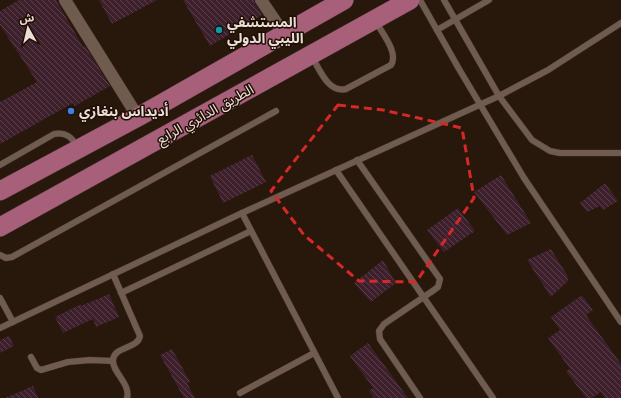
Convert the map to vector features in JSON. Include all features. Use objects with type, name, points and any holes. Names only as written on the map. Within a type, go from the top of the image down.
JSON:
[{"type":"main road","points":[[0,191],[138,117],[344,0]]},
{"type":"main road","name":"الطريق الدائري الرابع","points":[[0,227],[410,0]]},
{"type":"street","points":[[65,0],[138,117]]},
{"type":"street","points":[[261,0],[284,34]]},
{"type":"lane","points":[[420,0],[524,178],[621,322]]},
{"type":"lane","points":[[444,0],[500,96],[532,140],[550,150],[571,154],[621,153]]},
{"type":"lane","points":[[437,30],[489,0]]},
{"type":"lane","points":[[312,55],[330,86],[338,90],[346,89],[391,65],[394,58],[392,51],[375,20]]},
{"type":"lane","points":[[0,328],[242,213],[500,96],[548,70],[621,23]]},
{"type":"lane","points":[[0,255],[6,258],[12,257],[276,111]]},
{"type":"lane","points":[[0,165],[54,134],[59,133],[69,136],[73,139],[78,149]]},
{"type":"lane","points":[[357,160],[440,279],[438,287],[384,324],[381,327],[379,335],[420,398]]},
{"type":"lane","points":[[336,170],[493,398]]},
{"type":"lane","points":[[242,213],[338,398]]},
{"type":"lane","points":[[121,293],[251,231]]},
{"type":"lane","points":[[113,274],[140,336],[137,342],[117,353],[113,361]]},
{"type":"lane","points":[[0,298],[13,322]]},
{"type":"lane","points":[[240,393],[314,353]]},
{"type":"lane","points":[[31,357],[37,368],[41,370],[68,362],[90,360],[113,361]]},
{"type":"lane","points":[[113,361],[128,391],[127,398]]},
{"type":"highlighted area","points":[[338,105],[383,110],[462,128],[474,198],[416,282],[359,281],[304,235],[271,191]]},
{"type":"building","points":[[19,0],[56,0],[83,47],[85,46],[110,86],[75,106],[73,103],[0,144],[0,102],[37,82],[0,25],[0,11]]},
{"type":"building","points":[[99,0],[157,0],[112,24]]},
{"type":"building","name":"المستشفي الليبي الدولي","points":[[183,0],[254,0],[262,15],[210,46]]},
{"type":"building","points":[[252,155],[266,182],[223,203],[210,176]]},
{"type":"building","points":[[501,175],[531,223],[507,235],[474,192]]},
{"type":"building","points":[[605,183],[618,201],[603,210],[600,206],[587,212],[580,203]]},
{"type":"building","points":[[458,208],[475,231],[444,252],[427,230]]},
{"type":"building","points":[[551,249],[567,275],[568,281],[551,297],[527,260]]},
{"type":"building","points":[[383,260],[396,283],[371,302],[354,283]]},
{"type":"building","points":[[109,294],[119,317],[96,327],[93,319],[63,333],[55,317],[81,304],[81,306]]},
{"type":"building","points":[[582,295],[593,310],[586,315],[621,364],[621,398],[605,398],[601,392],[592,398],[586,398],[566,371],[570,369],[548,338],[560,330],[551,317]]},
{"type":"building","points":[[9,336],[14,346],[0,353],[0,340]]},
{"type":"building","points":[[368,343],[408,398],[374,398],[369,391],[373,388],[350,356]]},
{"type":"building","points":[[172,349],[190,382],[187,383],[195,398],[184,398],[160,355]]},
{"type":"building","points":[[33,386],[38,398],[5,398]]},
{"type":"place","name":"المستشفي الليبي الدولي","points":[[219,30]]},
{"type":"place","name":"أديداس بنغازي","points":[[71,111]]}]
